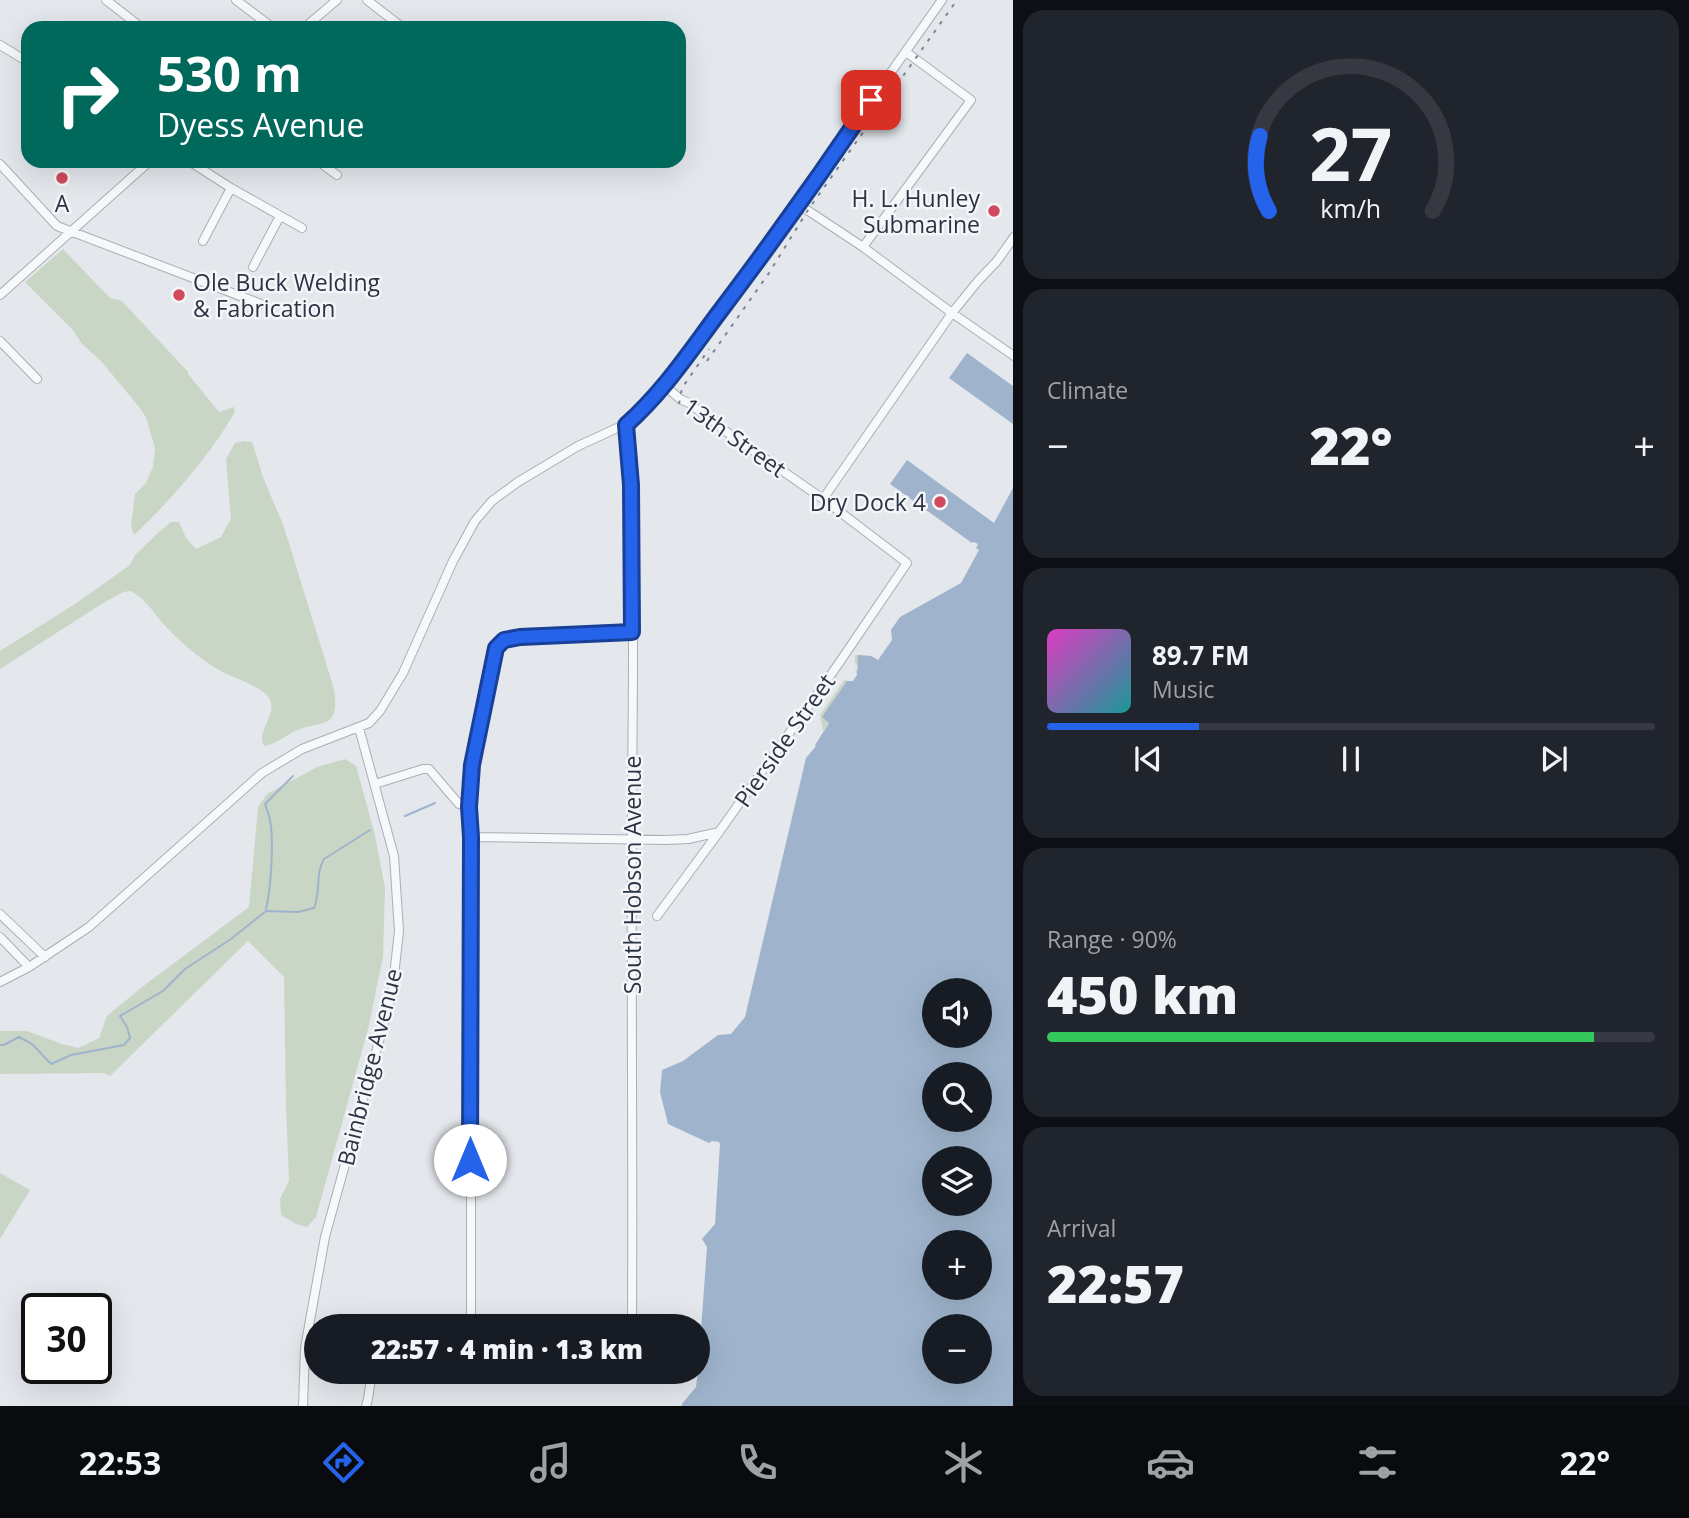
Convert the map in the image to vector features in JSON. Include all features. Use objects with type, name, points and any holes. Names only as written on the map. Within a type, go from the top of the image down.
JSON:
[{"type":"street","points":[[106,0],[133,21]]},
{"type":"street","points":[[236,0],[264,21]]},
{"type":"street","points":[[312,21],[337,0]]},
{"type":"street","points":[[367,0],[394,21]]},
{"type":"street","points":[[0,982],[29,967],[89,927],[262,773],[302,749],[359,728],[375,717],[403,673],[453,561],[475,521],[492,501],[518,482],[578,446],[626,425],[665,386],[799,204],[942,0]]},
{"type":"street","points":[[0,45],[21,58]]},
{"type":"street","points":[[863,247],[971,100],[906,52]]},
{"type":"street","points":[[0,164],[57,226],[261,303]]},
{"type":"street","points":[[0,295],[142,168]]},
{"type":"street","points":[[200,168],[302,229]]},
{"type":"street","points":[[328,168],[337,175]]},
{"type":"street","points":[[203,241],[231,188]]},
{"type":"street","points":[[799,204],[1013,356]]},
{"type":"street","points":[[253,267],[280,216]]},
{"type":"street","points":[[823,499],[952,313],[997,261],[1013,237]]},
{"type":"street","points":[[0,341],[37,379]]},
{"type":"street","name":"13th Street","points":[[665,386],[907,563]]},
{"type":"street","name":"South Hobson Avenue","points":[[626,425],[631,485],[632,1314]]},
{"type":"street","name":"Pierside Street","points":[[657,916],[907,563]]},
{"type":"street","points":[[471,1314],[469,807],[472,765],[496,648],[504,640],[520,637],[632,632]]},
{"type":"street","name":"Bainbridge Avenue","points":[[311,1314],[325,1237],[392,994],[399,931],[396,880],[389,834],[359,728]]},
{"type":"street","points":[[375,784],[429,769],[459,804],[469,807]]},
{"type":"street","points":[[471,837],[666,841],[719,832]]},
{"type":"street","points":[[0,914],[45,957]]},
{"type":"street","points":[[0,937],[29,967]]},
{"type":"street","name":"Bainbridge Avenue","points":[[303,1406],[304,1377]]},
{"type":"street","points":[[366,1406],[371,1384]]},
{"type":"green space","points":[[63,249],[110,298],[122,301],[188,372],[219,412],[234,407],[235,412],[201,462],[134,535],[131,526],[135,494],[146,483],[153,467],[155,448],[146,418],[101,361],[25,282]]},
{"type":"green space","points":[[252,442],[264,480],[283,524],[334,689],[332,718],[264,746],[263,734],[271,712],[267,695],[200,658],[131,591],[123,592],[100,605],[0,669],[0,651],[75,604],[130,565],[135,555],[171,522],[179,522],[186,538],[196,549],[221,537],[231,519],[226,459],[235,443]]},
{"type":"green space","points":[[855,655],[876,659],[826,719],[829,722],[823,731],[820,715],[845,679],[853,681],[857,675],[855,669],[862,673],[864,670],[855,663]]},
{"type":"green space","points":[[345,759],[356,766],[375,835],[385,888],[383,957],[368,1029],[316,1217],[307,1227],[281,1215],[280,1199],[289,1181],[284,977],[248,941],[110,1076],[104,1073],[0,1074],[0,1031],[27,1031],[78,1048],[99,1038],[107,1016],[249,907],[258,807],[267,794],[317,767]]},
{"type":"green space","points":[[0,1173],[30,1190],[0,1239]]},
{"type":"water","points":[[967,353],[1013,386],[1013,424],[949,378]]},
{"type":"water","points":[[907,460],[994,523],[1013,488],[1013,1406],[683,1406],[681,1405],[696,1384],[710,1384],[710,1314],[702,1314],[707,1247],[702,1239],[715,1224],[720,1144],[712,1141],[709,1143],[668,1124],[660,1092],[662,1070],[683,1061],[718,1035],[731,1034],[745,1017],[806,758],[829,723],[822,717],[847,681],[853,681],[857,675],[858,655],[871,656],[878,660],[892,640],[891,630],[900,617],[961,583],[979,550],[976,548],[978,544],[972,543],[890,484]]},
{"type":"waterway","points":[[266,909],[271,878],[272,840],[265,804],[293,776]]},
{"type":"waterway","points":[[405,816],[435,803]]},
{"type":"waterway","points":[[0,1045],[19,1037],[32,1044],[51,1064],[71,1055],[124,1045],[130,1038],[120,1016],[163,991],[185,969],[231,939],[266,911],[298,912],[314,908],[324,859],[370,830]]},
{"type":"railway","points":[[707,361],[769,273],[808,210],[957,0]]},
{"type":"railway","points":[[679,404],[682,388],[709,349]]},
{"type":"place","name":"A","points":[[62,178]]},
{"type":"place","name":"H. L. Hunley Submarine","points":[[994,211]]},
{"type":"place","name":"Ole Buck Welding & Fabrication","points":[[179,295]]},
{"type":"place","name":"Dry Dock 4","points":[[940,502]]},
{"type":"route","points":[[470,1160],[469,807],[472,765],[496,648],[504,640],[520,637],[632,632],[631,485],[626,425],[665,386],[750,272],[871,100]]}]
